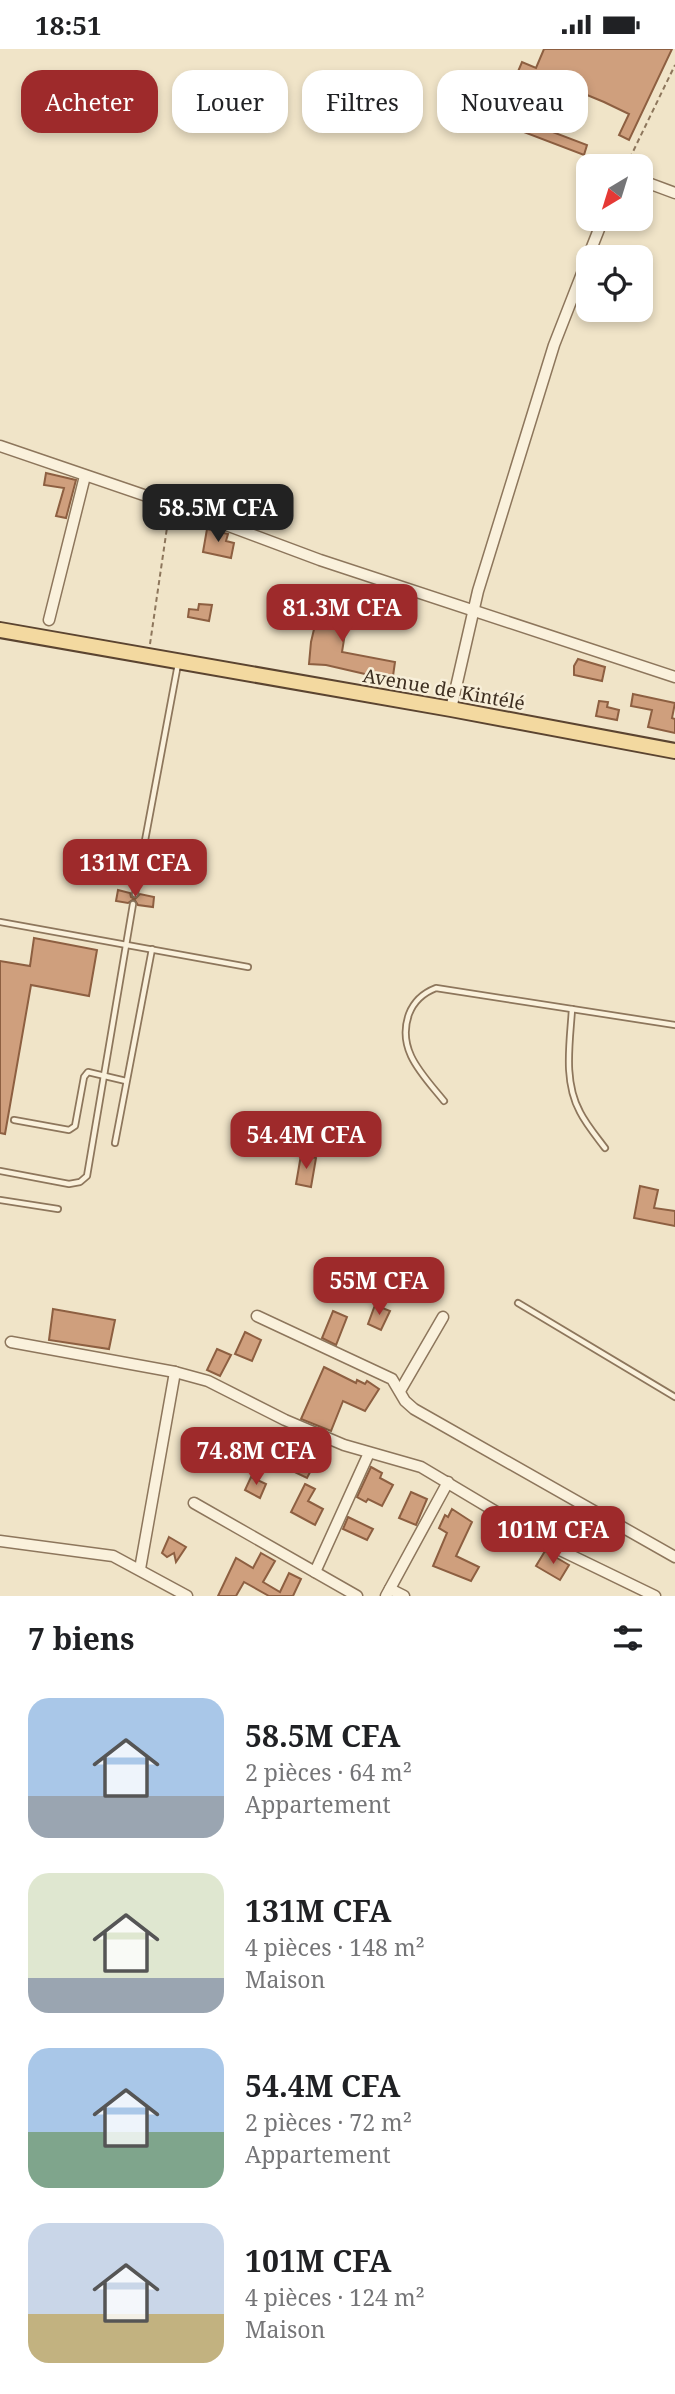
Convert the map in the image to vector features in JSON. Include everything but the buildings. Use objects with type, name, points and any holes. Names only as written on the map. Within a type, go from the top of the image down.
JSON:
[{"type":"main road","name":"Avenue de Kintélé","points":[[0,630],[675,751]]},
{"type":"street","points":[[653,185],[675,193]]},
{"type":"street","points":[[451,709],[473,610],[554,345],[576,289]]},
{"type":"street","points":[[0,446],[170,504],[320,560],[675,677]]},
{"type":"street","points":[[49,619],[85,477]]},
{"type":"street","points":[[257,1316],[392,1379],[414,1409],[675,1557]]},
{"type":"street","points":[[400,1391],[443,1317]]},
{"type":"street","points":[[11,1342],[175,1371],[226,1388],[285,1420],[369,1453],[421,1467],[560,1549],[655,1596]]},
{"type":"street","points":[[140,1569],[175,1371]]},
{"type":"street","points":[[315,1572],[369,1453]]},
{"type":"street","points":[[404,1596],[388,1593],[448,1482]]},
{"type":"street","points":[[194,1503],[357,1596]]},
{"type":"street","points":[[0,1541],[113,1556],[187,1596]]},
{"type":"lane","points":[[135,894],[178,661]]},
{"type":"lane","points":[[0,1171],[69,1184],[80,1182],[87,1176],[133,904]]},
{"type":"lane","points":[[0,922],[248,967]]},
{"type":"lane","points":[[115,1143],[152,950]]},
{"type":"lane","points":[[444,1101],[415,1064],[407,1050],[404,1037],[412,1007],[423,993],[436,988],[675,1025]]},
{"type":"lane","points":[[572,1009],[569,1060],[574,1100],[604,1148]]},
{"type":"lane","points":[[14,1120],[69,1130],[75,1126],[84,1077],[88,1072],[126,1081]]},
{"type":"lane","points":[[0,1200],[58,1209]]},
{"type":"lane","points":[[518,1303],[675,1397]]},
{"type":"path","points":[[632,154],[675,65]]},
{"type":"path","points":[[149,655],[170,504]]}]
